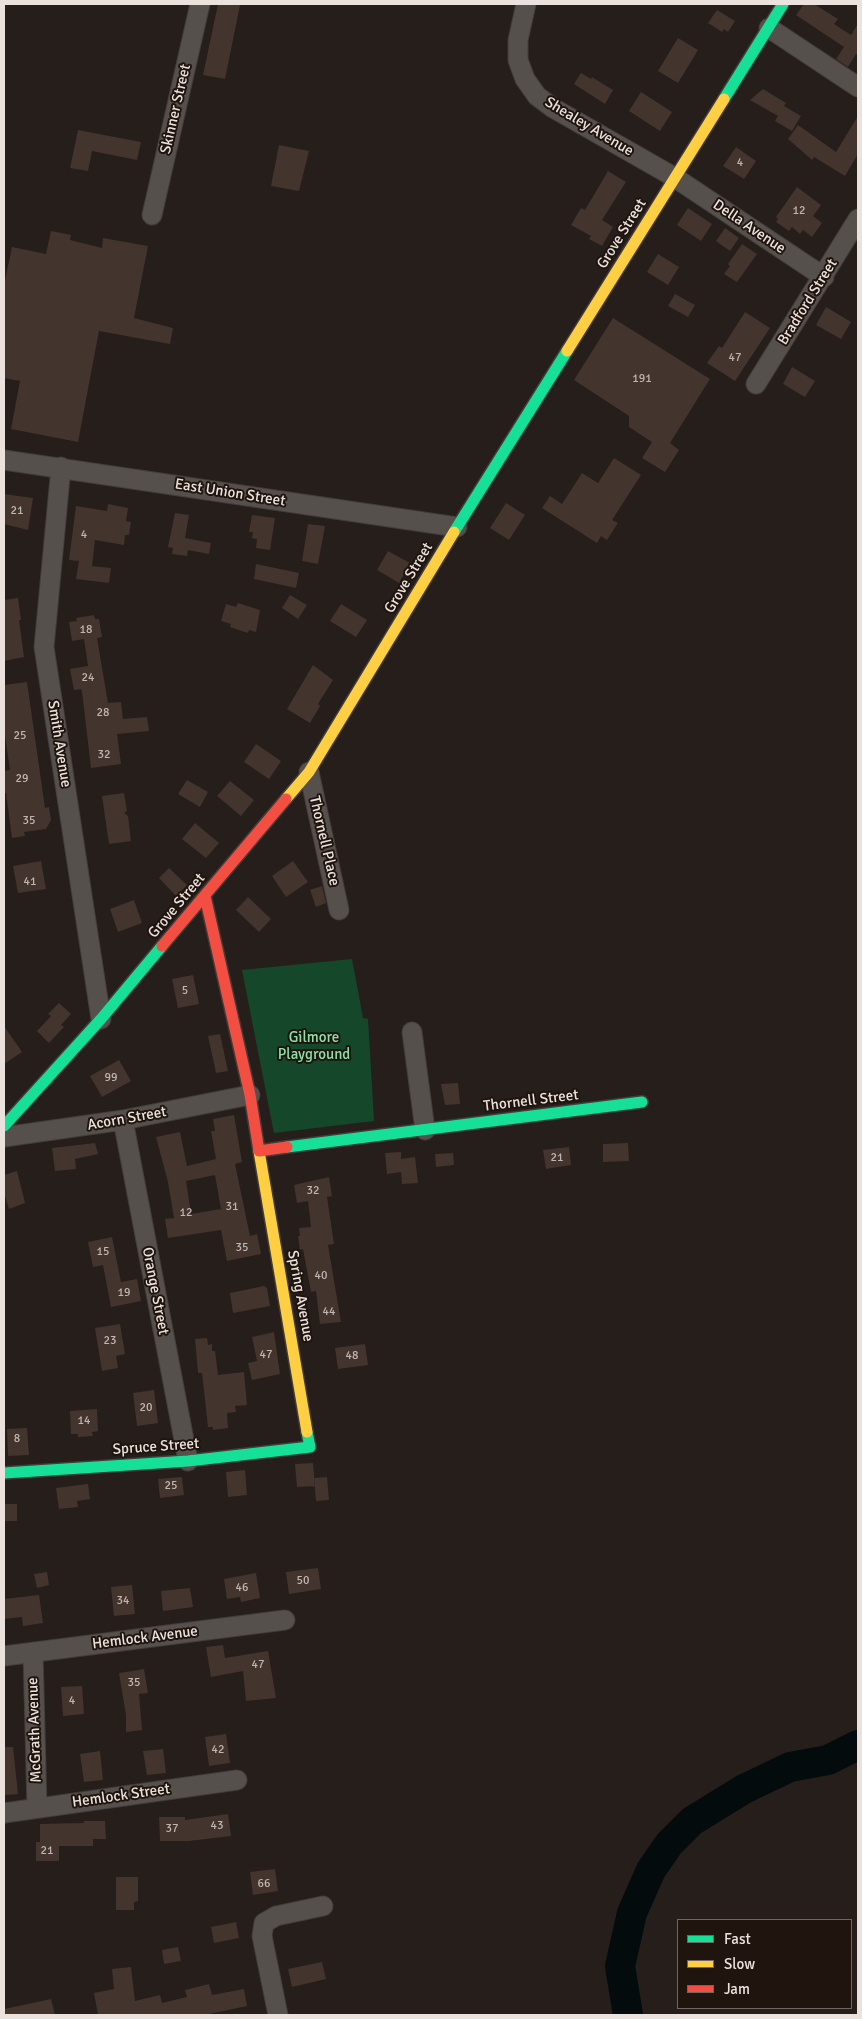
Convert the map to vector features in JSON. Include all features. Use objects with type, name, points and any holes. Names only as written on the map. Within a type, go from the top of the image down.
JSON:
[{"type":"main road","name":"Grove Street","points":[[4,1126],[101,1019],[308,772],[674,177],[783,4]]},
{"type":"main road","name":"Spring Avenue","points":[[206,896],[250,1095],[310,1447]]},
{"type":"main road","name":"Thornell Street","points":[[425,1130],[642,1102]]},
{"type":"main road","points":[[259,1151],[425,1130]]},
{"type":"main road","name":"Spruce Street","points":[[4,1473],[188,1461],[310,1447]]},
{"type":"street","name":"Skinner Street","points":[[152,215],[200,4]]},
{"type":"street","name":"Shealey Avenue","points":[[526,4],[518,50],[521,70],[530,88],[553,108],[674,177]]},
{"type":"street","points":[[769,28],[858,87]]},
{"type":"street","name":"Della Avenue","points":[[674,177],[824,277]]},
{"type":"street","name":"Bradford Street","points":[[756,384],[858,220]]},
{"type":"street","name":"East Union Street","points":[[4,460],[61,467],[457,528]]},
{"type":"street","name":"Smith Avenue","points":[[61,467],[44,647],[101,1019]]},
{"type":"street","name":"Thornell Place","points":[[308,772],[339,910]]},
{"type":"street","points":[[412,1032],[425,1130]]},
{"type":"street","name":"Acorn Street","points":[[4,1137],[123,1120],[250,1095]]},
{"type":"street","name":"Orange Street","points":[[123,1120],[188,1461]]},
{"type":"street","name":"Hemlock Avenue","points":[[4,1656],[285,1620]]},
{"type":"street","name":"McGrath Avenue","points":[[33,1652],[37,1808]]},
{"type":"street","name":"Hemlock Street","points":[[4,1814],[238,1780]]},
{"type":"street","points":[[278,2015],[262,1936],[264,1923],[276,1916],[324,1906]]},
{"type":"green space","name":"Gilmore Playground","points":[[352,959],[363,1018],[368,1019],[374,1121],[274,1133],[242,970]]},
{"type":"building","points":[[218,4],[240,5],[225,79],[203,75]]},
{"type":"building","points":[[804,4],[814,4],[838,19],[834,24],[851,35],[858,24],[858,56],[856,54],[848,67],[836,59],[844,47],[796,15]]},
{"type":"building","points":[[717,10],[735,21],[728,32],[724,29],[722,32],[708,23]]},
{"type":"building","points":[[678,38],[698,50],[678,83],[658,71]]},
{"type":"building","points":[[581,73],[591,79],[592,77],[613,90],[605,104],[574,84]]},
{"type":"building","points":[[763,89],[786,103],[784,106],[801,116],[792,131],[775,121],[778,116],[750,100]]},
{"type":"building","points":[[641,92],[672,112],[660,131],[629,111]]},
{"type":"building","points":[[858,116],[858,154],[845,176],[814,157],[812,160],[788,139],[798,125],[836,152]]},
{"type":"building","points":[[78,130],[141,142],[137,160],[92,151],[88,171],[70,168]]},
{"type":"building","points":[[279,145],[309,151],[299,191],[271,186]]},
{"type":"building","points":[[736,147],[756,161],[744,179],[723,166]]},
{"type":"building","points":[[608,171],[626,182],[602,220],[613,227],[602,246],[589,239],[591,236],[571,225],[581,208],[585,210]]},
{"type":"building","points":[[797,187],[821,205],[813,216],[822,223],[812,237],[803,230],[800,234],[792,227],[789,231],[776,222],[778,219],[776,217]]},
{"type":"building","points":[[688,208],[712,224],[701,241],[677,225]]},
{"type":"building","points":[[725,228],[739,238],[730,251],[716,241]]},
{"type":"building","points":[[51,231],[71,235],[70,240],[102,248],[103,238],[148,246],[134,318],[173,328],[170,344],[99,331],[78,442],[11,429],[20,381],[4,378],[4,285],[12,247],[46,254]]},
{"type":"building","points":[[742,244],[757,254],[737,282],[724,274],[730,266],[728,264]]},
{"type":"building","points":[[658,254],[679,267],[668,285],[647,272]]},
{"type":"building","points":[[675,294],[695,305],[688,317],[668,306]]},
{"type":"building","points":[[826,307],[851,322],[841,339],[816,325]]},
{"type":"building","points":[[745,312],[770,328],[735,381],[707,363],[719,346],[722,348]]},
{"type":"building","points":[[613,318],[710,379],[670,443],[679,450],[665,472],[642,458],[652,442],[629,427],[629,416],[574,380]]},
{"type":"building","points":[[792,367],[815,381],[805,397],[783,384]]},
{"type":"building","points":[[614,458],[641,475],[612,520],[618,523],[607,540],[601,536],[597,543],[542,508],[550,496],[562,504],[582,473],[598,483]]},
{"type":"building","points":[[4,494],[33,498],[28,530],[4,524]]},
{"type":"building","points":[[506,503],[525,515],[509,540],[490,528]]},
{"type":"building","points":[[108,504],[128,508],[126,521],[131,522],[129,535],[125,535],[124,545],[95,540],[92,566],[111,568],[109,583],[76,579],[79,561],[69,560],[76,506],[107,511]]},
{"type":"building","points":[[175,513],[189,515],[185,538],[211,543],[209,554],[188,550],[187,556],[172,554],[173,548],[168,547]]},
{"type":"building","points":[[252,515],[275,518],[270,550],[256,548],[257,539],[252,538],[253,532],[249,532]]},
{"type":"building","points":[[308,524],[325,526],[318,564],[302,561]]},
{"type":"building","points":[[388,551],[410,563],[399,583],[377,570]]},
{"type":"building","points":[[256,564],[299,573],[296,588],[254,579]]},
{"type":"building","points":[[290,595],[307,605],[298,619],[282,608]]},
{"type":"building","points":[[18,598],[24,657],[4,661],[4,600]]},
{"type":"building","points":[[238,603],[260,610],[256,632],[249,630],[248,633],[230,627],[231,624],[221,621],[226,604],[236,607]]},
{"type":"building","points":[[341,604],[367,620],[356,637],[330,621]]},
{"type":"building","points":[[94,615],[95,619],[99,619],[102,637],[97,638],[108,703],[121,702],[123,719],[147,717],[149,731],[117,734],[121,764],[91,768],[82,692],[81,689],[74,690],[70,669],[88,666],[84,639],[72,641],[69,622],[77,621],[76,618]]},
{"type":"building","points":[[313,665],[333,680],[318,704],[320,706],[310,723],[287,709]]},
{"type":"building","points":[[27,682],[45,808],[49,807],[51,820],[46,829],[24,832],[25,836],[12,838],[6,793],[4,793],[4,771],[10,770],[4,729],[4,685]]},
{"type":"building","points":[[256,744],[281,761],[269,779],[244,762]]},
{"type":"building","points":[[187,780],[208,792],[200,807],[178,794]]},
{"type":"building","points":[[230,781],[254,800],[241,816],[217,796]]},
{"type":"building","points":[[124,793],[127,811],[124,813],[128,816],[131,841],[109,844],[102,796]]},
{"type":"building","points":[[195,823],[219,843],[206,858],[182,839]]},
{"type":"building","points":[[41,861],[46,889],[18,893],[13,866]]},
{"type":"building","points":[[293,861],[308,882],[286,897],[272,876]]},
{"type":"building","points":[[169,868],[187,885],[176,896],[159,878]]},
{"type":"building","points":[[322,886],[326,903],[316,907],[310,890]]},
{"type":"building","points":[[248,897],[271,919],[259,932],[236,910]]},
{"type":"building","points":[[134,900],[142,923],[118,932],[110,909]]},
{"type":"building","points":[[193,975],[199,1004],[178,1008],[172,979]]},
{"type":"building","points":[[59,1003],[71,1014],[61,1025],[64,1027],[49,1043],[37,1031],[51,1016],[48,1014]]},
{"type":"building","points":[[4,1026],[22,1052],[4,1064]]},
{"type":"building","points":[[220,1034],[228,1071],[216,1073],[208,1036]]},
{"type":"building","points":[[119,1060],[131,1081],[102,1097],[90,1076]]},
{"type":"building","points":[[458,1083],[460,1104],[445,1105],[441,1084]]},
{"type":"building","points":[[234,1115],[242,1162],[235,1164],[250,1236],[257,1234],[261,1254],[227,1261],[221,1230],[168,1238],[165,1219],[174,1218],[168,1182],[156,1137],[180,1132],[187,1166],[216,1159],[211,1131],[215,1131],[213,1119]],"holes":[[[215,1175],[221,1209],[191,1214],[186,1181]]]},
{"type":"building","points":[[95,1143],[98,1154],[75,1159],[76,1169],[55,1171],[52,1148]]},
{"type":"building","points":[[628,1143],[629,1161],[603,1162],[603,1144]]},
{"type":"building","points":[[569,1147],[571,1165],[546,1169],[543,1150]]},
{"type":"building","points":[[401,1152],[401,1159],[415,1157],[418,1183],[402,1184],[401,1172],[387,1174],[385,1153]]},
{"type":"building","points":[[453,1153],[454,1165],[436,1167],[435,1154]]},
{"type":"building","points":[[17,1171],[25,1203],[9,1209],[4,1193],[4,1175]]},
{"type":"building","points":[[329,1177],[332,1196],[327,1197],[334,1244],[328,1245],[341,1322],[320,1324],[316,1291],[311,1292],[303,1249],[300,1250],[298,1236],[300,1236],[299,1228],[311,1227],[308,1201],[297,1203],[294,1185]]},
{"type":"building","points":[[112,1237],[121,1282],[137,1279],[141,1301],[111,1307],[103,1265],[93,1267],[88,1242]]},
{"type":"building","points":[[264,1286],[267,1288],[270,1306],[233,1313],[230,1293]]},
{"type":"building","points":[[120,1324],[125,1354],[116,1356],[118,1368],[102,1371],[95,1328]]},
{"type":"building","points":[[274,1332],[280,1374],[252,1380],[248,1363],[257,1361],[252,1337]]},
{"type":"building","points":[[207,1338],[208,1345],[212,1344],[212,1351],[215,1351],[218,1375],[244,1372],[247,1405],[235,1406],[236,1412],[227,1413],[228,1428],[213,1430],[213,1427],[208,1427],[202,1373],[198,1373],[195,1339]]},
{"type":"building","points":[[365,1344],[368,1365],[338,1369],[335,1348]]},
{"type":"building","points":[[154,1390],[158,1423],[137,1426],[133,1393]]},
{"type":"building","points":[[97,1409],[98,1431],[92,1432],[93,1436],[78,1437],[78,1434],[71,1434],[70,1411]]},
{"type":"building","points":[[27,1428],[29,1455],[8,1456],[7,1429]]},
{"type":"building","points":[[313,1463],[315,1486],[297,1487],[295,1464]]},
{"type":"building","points":[[245,1470],[247,1495],[228,1497],[226,1472]]},
{"type":"building","points":[[182,1477],[184,1495],[160,1498],[158,1479]]},
{"type":"building","points":[[327,1477],[329,1500],[316,1501],[314,1478]]},
{"type":"building","points":[[88,1484],[90,1499],[77,1501],[78,1507],[59,1509],[56,1488]]},
{"type":"building","points":[[4,1504],[17,1504],[17,1521],[4,1521]]},
{"type":"building","points":[[318,1568],[321,1589],[289,1594],[286,1572]]},
{"type":"building","points":[[47,1572],[49,1585],[37,1588],[34,1574]]},
{"type":"building","points":[[256,1573],[260,1598],[241,1602],[240,1597],[227,1599],[224,1579]]},
{"type":"building","points":[[132,1585],[135,1614],[114,1616],[111,1587]]},
{"type":"building","points":[[190,1588],[193,1607],[163,1611],[161,1591]]},
{"type":"building","points":[[39,1595],[43,1623],[23,1626],[22,1617],[4,1619],[4,1599]]},
{"type":"building","points":[[223,1645],[225,1658],[268,1651],[276,1698],[246,1701],[243,1671],[211,1677],[206,1647]]},
{"type":"building","points":[[144,1669],[148,1693],[139,1694],[142,1730],[126,1732],[126,1715],[119,1673]]},
{"type":"building","points":[[82,1686],[84,1714],[63,1716],[61,1687]]},
{"type":"building","points":[[226,1734],[230,1763],[209,1766],[205,1737]]},
{"type":"building","points":[[4,1747],[13,1747],[18,1794],[5,1795],[4,1793]]},
{"type":"building","points":[[163,1749],[166,1773],[147,1775],[143,1751]]},
{"type":"building","points":[[100,1751],[103,1780],[84,1782],[80,1754]]},
{"type":"building","points":[[228,1814],[231,1836],[189,1841],[160,1841],[159,1817],[185,1817],[185,1820]]},
{"type":"building","points":[[84,1821],[105,1821],[106,1839],[93,1839],[93,1846],[59,1846],[59,1861],[36,1861],[36,1842],[40,1842],[40,1824],[84,1823]]},
{"type":"building","points":[[275,1869],[278,1891],[253,1895],[250,1872]]},
{"type":"building","points":[[116,1877],[138,1877],[138,1901],[134,1902],[134,1910],[116,1910]]},
{"type":"building","points":[[236,1922],[239,1938],[214,1943],[211,1927]]},
{"type":"building","points":[[178,1947],[181,1961],[164,1964],[162,1950]]},
{"type":"building","points":[[322,1962],[326,1979],[292,1987],[288,1969]]},
{"type":"building","points":[[131,1967],[135,2001],[160,1995],[162,2003],[187,1997],[185,1990],[209,1984],[212,1995],[244,1989],[247,2006],[204,2015],[98,2015],[94,1993],[114,1989],[112,1969]]},
{"type":"building","points":[[51,1999],[55,2015],[4,2015],[4,2009]]},
{"type":"waterway","points":[[628,2015],[620,1966],[632,1913],[651,1870],[669,1844],[692,1821],[744,1789],[790,1767],[828,1760],[858,1745]]},
{"type":"traffic: fast","points":[[724,99],[783,4]]},
{"type":"traffic: fast","points":[[454,532],[567,351]]},
{"type":"traffic: fast","points":[[4,1126],[101,1019],[162,946]]},
{"type":"traffic: fast","points":[[287,1147],[642,1102]]},
{"type":"traffic: fast","points":[[4,1473],[188,1461],[310,1447],[307,1432]]},
{"type":"traffic: slow","points":[[567,351],[724,99]]},
{"type":"traffic: slow","points":[[286,799],[309,772],[454,532]]},
{"type":"traffic: slow","points":[[259,1151],[307,1432]]},
{"type":"traffic: jam","points":[[162,946],[286,799]]},
{"type":"traffic: jam","points":[[205,896],[250,1095],[259,1151],[287,1147]]}]
